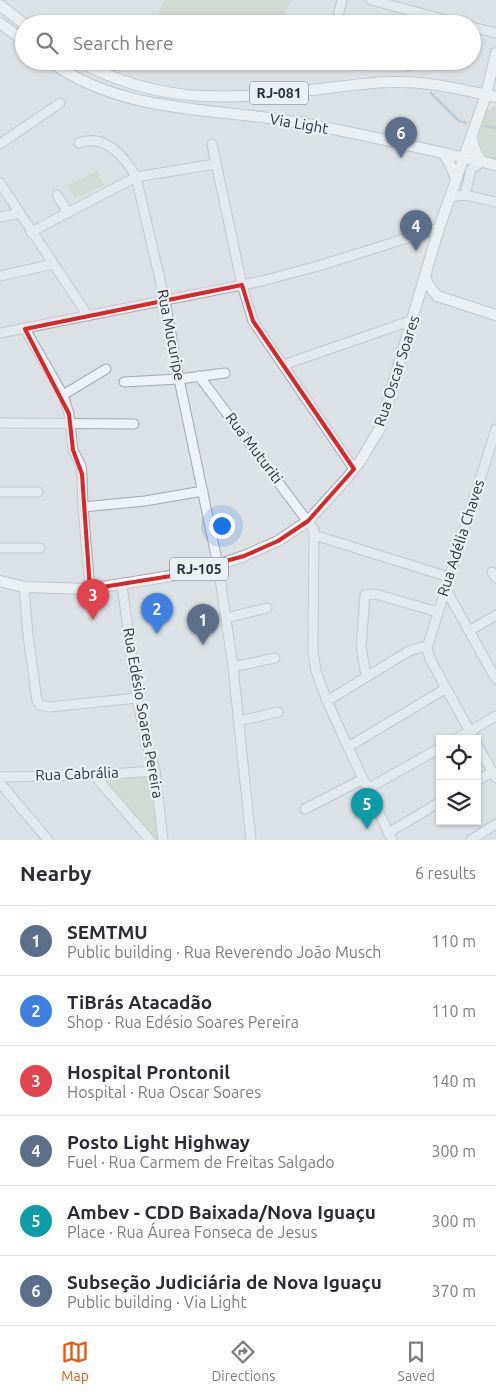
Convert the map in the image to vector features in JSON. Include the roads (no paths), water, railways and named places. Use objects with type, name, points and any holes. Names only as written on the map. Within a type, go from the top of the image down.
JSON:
[{"type":"main road","points":[[0,5],[15,17]]},
{"type":"main road","points":[[0,23],[15,34]]},
{"type":"main road","name":"Rua Oscar Soares","points":[[0,581],[24,587],[90,589],[122,585],[218,565],[278,541],[308,521],[354,469],[380,428],[439,228],[472,136],[491,96],[496,54]]},
{"type":"main road","name":"Via Light","points":[[65,70],[100,89],[139,101],[288,121],[496,165]]},
{"type":"main road","name":"Via Light","points":[[94,70],[129,84],[194,97],[256,96],[390,82],[439,84],[491,96]]},
{"type":"main road","points":[[472,136],[476,152],[482,162]]},
{"type":"main road","points":[[444,154],[456,180]]},
{"type":"main road","points":[[425,277],[437,296]]},
{"type":"main road","points":[[417,306],[425,299],[437,296],[496,315]]},
{"type":"street","points":[[338,15],[342,0]]},
{"type":"street","points":[[371,0],[427,15]]},
{"type":"street","points":[[481,29],[496,33]]},
{"type":"street","points":[[0,144],[60,103]]},
{"type":"street","name":"Rua Mucuripe","points":[[79,143],[93,141],[113,148],[125,160],[136,177],[165,301],[179,379],[218,565],[233,667],[252,840]]},
{"type":"street","points":[[212,144],[248,308],[254,321],[354,469]]},
{"type":"street","points":[[465,195],[471,169],[482,162]]},
{"type":"street","points":[[31,232],[136,177],[215,164]]},
{"type":"street","points":[[0,183],[88,316]]},
{"type":"street","points":[[57,195],[68,213]]},
{"type":"street","points":[[450,197],[465,195],[496,202]]},
{"type":"street","points":[[0,217],[19,213]]},
{"type":"street","points":[[0,333],[242,285],[318,266],[439,228]]},
{"type":"street","points":[[0,276],[53,264]]},
{"type":"street","points":[[283,365],[413,320]]},
{"type":"street","points":[[25,329],[63,395],[71,425],[72,450],[82,470],[90,589]]},
{"type":"street","points":[[63,395],[106,368]]},
{"type":"street","points":[[124,382],[179,379],[225,372]]},
{"type":"street","name":"Rua Muturiti","points":[[199,376],[308,521],[314,530],[314,535]]},
{"type":"street","points":[[0,423],[134,424]]},
{"type":"street","name":"Rua Adélia Chaves","points":[[427,648],[496,429]]},
{"type":"street","points":[[83,507],[146,501],[203,491]]},
{"type":"street","points":[[0,492],[38,492]]},
{"type":"street","points":[[436,805],[390,836],[327,701],[316,671],[313,651],[314,535],[449,577]]},
{"type":"street","points":[[0,548],[40,548]]},
{"type":"street","name":"Rua Edésio Soares Pereira","points":[[122,585],[137,698],[146,745],[155,770],[163,840]]},
{"type":"street","points":[[24,587],[32,666],[37,701],[40,705],[49,707],[137,698]]},
{"type":"street","points":[[446,588],[496,679]]},
{"type":"street","points":[[366,676],[361,647],[365,596],[375,594],[438,612]]},
{"type":"street","points":[[226,618],[267,608]]},
{"type":"street","points":[[469,631],[496,615]]},
{"type":"street","points":[[327,701],[409,650],[422,647],[427,648],[430,660],[471,735],[496,716]]},
{"type":"street","points":[[233,667],[275,658]]},
{"type":"street","points":[[348,747],[445,689]]},
{"type":"street","points":[[238,722],[278,712]]},
{"type":"street","points":[[367,789],[436,750]]},
{"type":"street","points":[[481,753],[494,775],[481,779]]},
{"type":"street","name":"Rua Cabrália","points":[[0,776],[94,774],[155,770]]},
{"type":"street","points":[[94,774],[150,840]]},
{"type":"street","points":[[305,810],[363,779]]},
{"type":"street","points":[[0,783],[48,840]]},
{"type":"street","points":[[471,840],[496,824]]},
{"type":"waterway","points":[[431,93],[459,121],[466,123]]},
{"type":"waterway","points":[[486,126],[496,128]]},
{"type":"place","name":"Subseção Judiciária de Nova Iguaçu","points":[[401,158]]},
{"type":"place","name":"Posto Light Highway","points":[[416,251]]},
{"type":"place","name":"Hospital Prontonil","points":[[93,620]]},
{"type":"place","name":"TiBrás Atacadão","points":[[157,634]]},
{"type":"place","name":"SEMTMU","points":[[203,645]]},
{"type":"place","name":"Ambev - CDD Baixada/Nova Iguaçu","points":[[367,829]]}]
